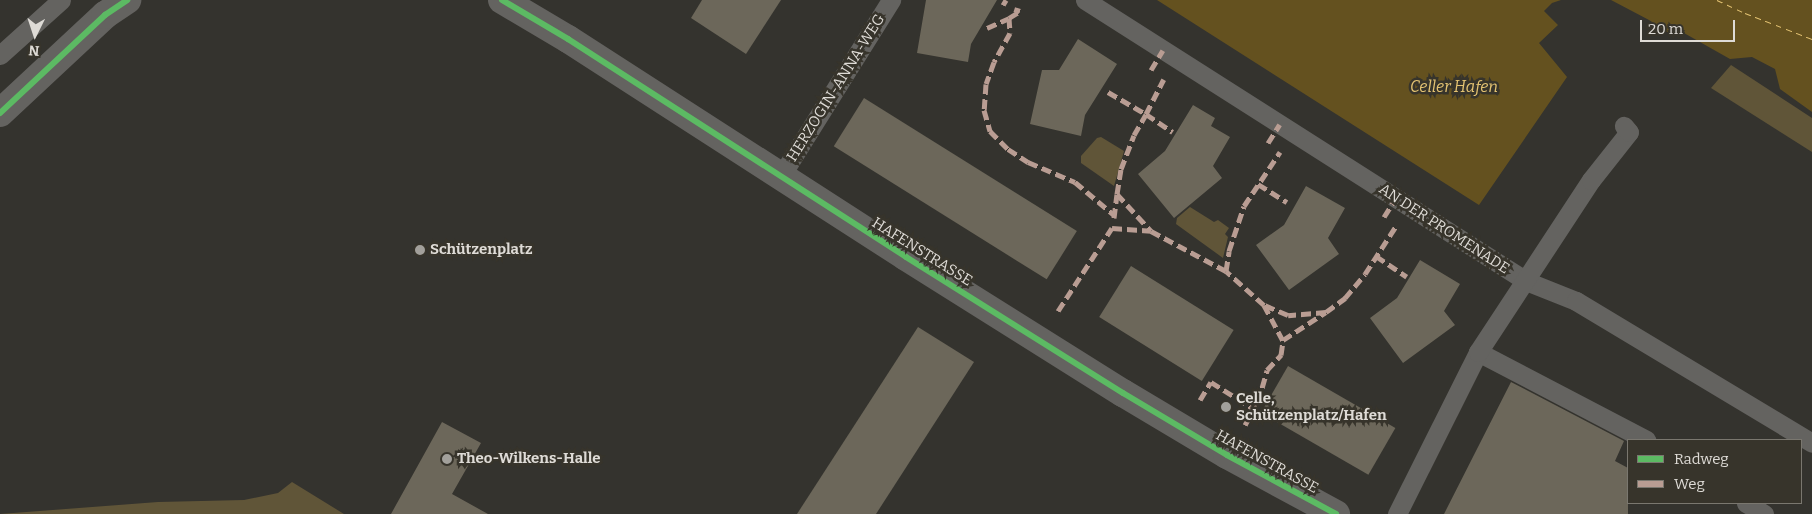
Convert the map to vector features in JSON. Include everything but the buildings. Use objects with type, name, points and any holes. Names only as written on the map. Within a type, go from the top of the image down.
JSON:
[{"type":"street","points":[[0,113],[106,15],[127,0]]},
{"type":"street","name":"HAFENSTRASSE","points":[[502,0],[568,39],[1123,393],[1227,455],[1336,514]]},
{"type":"lane","points":[[0,55],[61,0]]},
{"type":"lane","name":"HERZOGIN-ANNA-WEG","points":[[782,176],[891,0]]},
{"type":"lane","name":"AN DER PROMENADE","points":[[1085,0],[1526,281],[1576,301],[1812,443]]},
{"type":"lane","points":[[1397,514],[1478,352],[1591,180],[1629,132],[1624,126]]},
{"type":"lane","points":[[1478,352],[1644,439]]},
{"type":"lane","points":[[1748,504],[1764,514]]},
{"type":"shaded area","points":[[1731,65],[1812,118],[1812,152],[1711,88]]},
{"type":"shaded area","points":[[1101,137],[1124,151],[1114,186],[1081,163],[1081,156],[1097,138]]},
{"type":"shaded area","points":[[1190,207],[1214,222],[1218,220],[1229,228],[1225,234],[1228,237],[1223,258],[1176,224],[1177,218]]},
{"type":"shaded area","points":[[292,482],[344,514],[0,514],[158,502],[244,500],[278,493]]},
{"type":"water","name":"Celler Hafen","points":[[1157,0],[1561,0],[1552,3],[1544,11],[1558,25],[1539,43],[1567,77],[1479,205]]},
{"type":"water","points":[[1611,0],[1812,0],[1812,112],[1780,89],[1775,69],[1752,57],[1730,59],[1684,33],[1672,35],[1649,20]]},
{"type":"ferry route","points":[[1717,0],[1812,39]]},
{"type":"marked path","points":[[1003,5],[1006,0]]},
{"type":"marked path","points":[[1009,18],[1020,11],[1014,9]]},
{"type":"marked path","points":[[987,28],[1009,18],[1010,33],[994,62],[986,84],[984,110],[990,131],[1008,149],[1028,162],[1075,182],[1114,215]]},
{"type":"marked path","points":[[1151,70],[1163,50]]},
{"type":"marked path","points":[[1108,92],[1146,114],[1164,79]]},
{"type":"marked path","points":[[1117,194],[1121,169],[1134,135],[1146,114],[1173,132]]},
{"type":"marked path","points":[[1268,143],[1280,124]]},
{"type":"marked path","points":[[1264,305],[1226,271],[1229,251],[1244,206],[1280,152]]},
{"type":"marked path","points":[[1258,184],[1287,202]]},
{"type":"marked path","points":[[1114,218],[1117,194],[1151,231]]},
{"type":"marked path","points":[[1384,217],[1396,198]]},
{"type":"marked path","points":[[1326,312],[1345,298],[1365,274],[1396,226]]},
{"type":"marked path","points":[[1058,311],[1112,228],[1151,231],[1226,271]]},
{"type":"marked path","points":[[1376,256],[1407,277]]},
{"type":"marked path","points":[[1245,425],[1258,402],[1267,370],[1281,355],[1283,340],[1326,312],[1288,315],[1264,305],[1283,340]]},
{"type":"marked path","points":[[1200,400],[1211,382],[1254,409]]},
{"type":"cycle path","points":[[0,113],[105,15],[127,0]]},
{"type":"cycle path","points":[[502,0],[568,39],[906,257],[1123,393],[1227,455],[1336,514]]},
{"type":"place","name":"Schützenplatz","points":[[420,250]]},
{"type":"place","name":"Celle, Schützenplatz/Hafen","points":[[1226,407]]},
{"type":"place","name":"Theo-Wilkens-Halle","points":[[447,459]]}]
